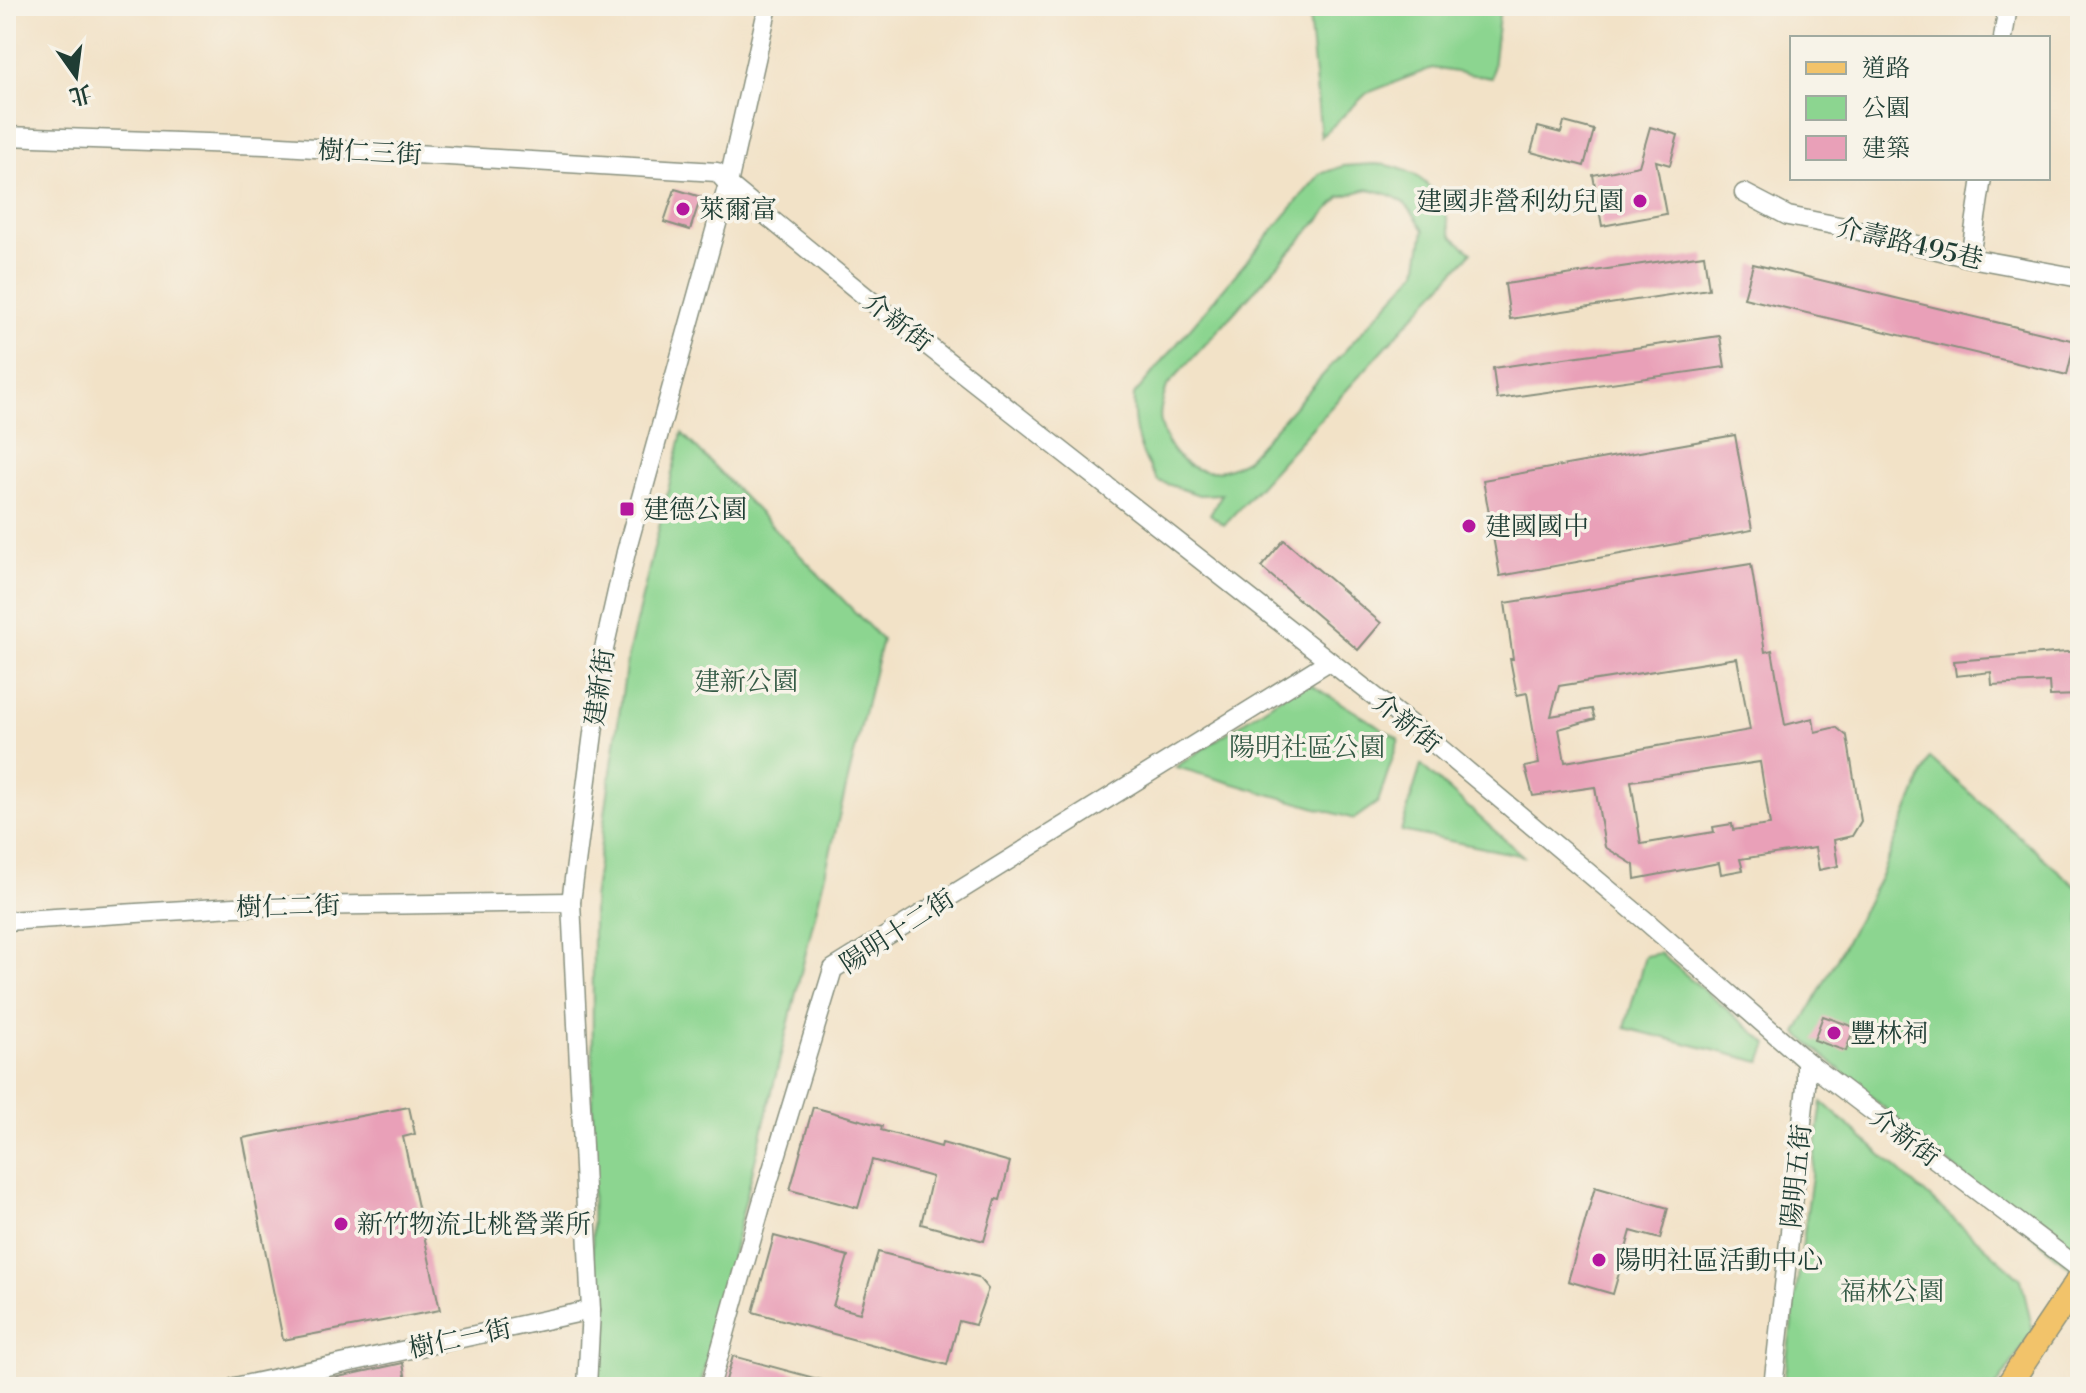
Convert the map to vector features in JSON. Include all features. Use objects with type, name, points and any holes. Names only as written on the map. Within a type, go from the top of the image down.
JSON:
[{"type":"main road","points":[[2007,1387],[2080,1278]]},
{"type":"street","name":"建新街","points":[[587,1387],[591,1310],[571,902],[604,649],[626,552],[728,184],[768,6]]},
{"type":"street","points":[[2003,36],[2008,6]]},
{"type":"street","name":"樹仁三街","points":[[6,136],[265,145],[717,172],[728,184]]},
{"type":"street","points":[[1970,258],[1982,180]]},
{"type":"street","name":"介新街","points":[[728,184],[871,301],[1429,739],[1806,1061],[2080,1269]]},
{"type":"street","name":"介壽路495巷","points":[[1744,193],[1788,216],[1970,258],[2080,278]]},
{"type":"street","name":"陽明十二街","points":[[710,1387],[833,969],[1329,661]]},
{"type":"street","name":"樹仁二街","points":[[6,921],[234,907],[571,902]]},
{"type":"street","name":"陽明五街","points":[[1773,1387],[1806,1061]]},
{"type":"street","name":"樹仁一街","points":[[235,1387],[591,1310]]},
{"type":"green space","points":[[1308,6],[1500,6],[1492,78],[1432,68],[1367,93],[1321,137]]},
{"type":"green space","points":[[1386,165],[1417,176],[1440,200],[1452,236],[1472,252],[1224,525],[1210,514],[1222,494],[1199,495],[1158,481],[1138,440],[1134,395],[1320,174],[1343,166]],"holes":[[[1368,189],[1402,202],[1424,230],[1417,271],[1246,460],[1226,469],[1211,471],[1190,466],[1175,453],[1164,434],[1160,419],[1167,386],[1340,197]]]},
{"type":"green space","name":"建新公園","points":[[682,433],[882,640],[700,1387],[592,1387],[593,899],[627,659]]},
{"type":"green space","name":"陽明社區公園","points":[[1305,681],[1399,739],[1378,802],[1354,819],[1176,767]]},
{"type":"green space","points":[[1930,758],[2080,890],[2080,1263],[2075,1272],[1797,1033],[1880,878]]},
{"type":"green space","points":[[1421,765],[1523,856],[1401,831]]},
{"type":"green space","points":[[1660,953],[1768,1044],[1761,1062],[1625,1028],[1645,956]]},
{"type":"green space","name":"福林公園","points":[[1822,1102],[2021,1279],[2033,1331],[1996,1387],[1783,1387]]},
{"type":"building","points":[[1564,122],[1594,130],[1584,166],[1531,152],[1538,127],[1561,133]]},
{"type":"building","points":[[1650,127],[1678,135],[1670,165],[1656,161],[1666,214],[1602,226],[1593,175],[1639,166]]},
{"type":"building","name":"萊爾富","points":[[675,189],[701,197],[690,230],[664,222]]},
{"type":"building","points":[[1704,255],[1709,289],[1510,319],[1505,284]]},
{"type":"building","points":[[1753,264],[2075,341],[2067,375],[1744,298]]},
{"type":"building","points":[[1720,336],[1725,367],[1497,399],[1493,368]]},
{"type":"building","points":[[1735,435],[1752,530],[1500,576],[1483,480]]},
{"type":"building","points":[[1284,540],[1381,623],[1358,650],[1261,567]]},
{"type":"building","points":[[1751,564],[1765,652],[1772,650],[1785,725],[1813,718],[1815,732],[1836,727],[1847,736],[1861,821],[1852,836],[1834,840],[1838,866],[1819,870],[1815,848],[1740,859],[1743,870],[1721,874],[1719,863],[1635,879],[1634,865],[1605,847],[1595,787],[1533,796],[1525,767],[1539,764],[1527,693],[1517,695],[1505,603]],"holes":[[[1737,658],[1750,730],[1565,762],[1559,729],[1595,719],[1592,709],[1551,716],[1559,686]],[[1760,762],[1770,825],[1733,830],[1732,824],[1713,827],[1714,832],[1641,844],[1631,781]]]},
{"type":"building","points":[[2079,651],[2080,695],[2050,696],[2049,682],[1992,685],[1991,672],[1956,676],[1954,661]]},
{"type":"building","name":"豐林祠","points":[[1823,1016],[1854,1027],[1846,1051],[1814,1040]]},
{"type":"building","name":"新竹物流北桃營業所","points":[[409,1107],[415,1134],[403,1137],[440,1310],[283,1340],[243,1138]]},
{"type":"building","points":[[813,1107],[882,1126],[881,1130],[941,1147],[942,1143],[1010,1162],[984,1241],[921,1224],[932,1177],[872,1160],[858,1208],[790,1190]]},
{"type":"building","name":"陽明社區活動中心","points":[[1595,1187],[1668,1208],[1660,1239],[1631,1231],[1613,1294],[1568,1281]]},
{"type":"building","points":[[774,1236],[848,1256],[833,1306],[860,1313],[878,1252],[978,1277],[988,1289],[975,1325],[959,1321],[947,1365],[753,1312]]},
{"type":"building","points":[[733,1356],[829,1382],[828,1387],[724,1387]]},
{"type":"building","points":[[403,1363],[407,1387],[292,1387]]},
{"type":"place","name":"建國非營利幼兒園","points":[[1640,201]]},
{"type":"place","name":"萊爾富","points":[[683,209]]},
{"type":"place","name":"建德公園","points":[[627,509]]},
{"type":"place","name":"建國國中","points":[[1469,526]]},
{"type":"place","name":"豐林祠","points":[[1834,1033]]},
{"type":"place","name":"新竹物流北桃營業所","points":[[341,1224]]},
{"type":"place","name":"陽明社區活動中心","points":[[1599,1260]]}]
